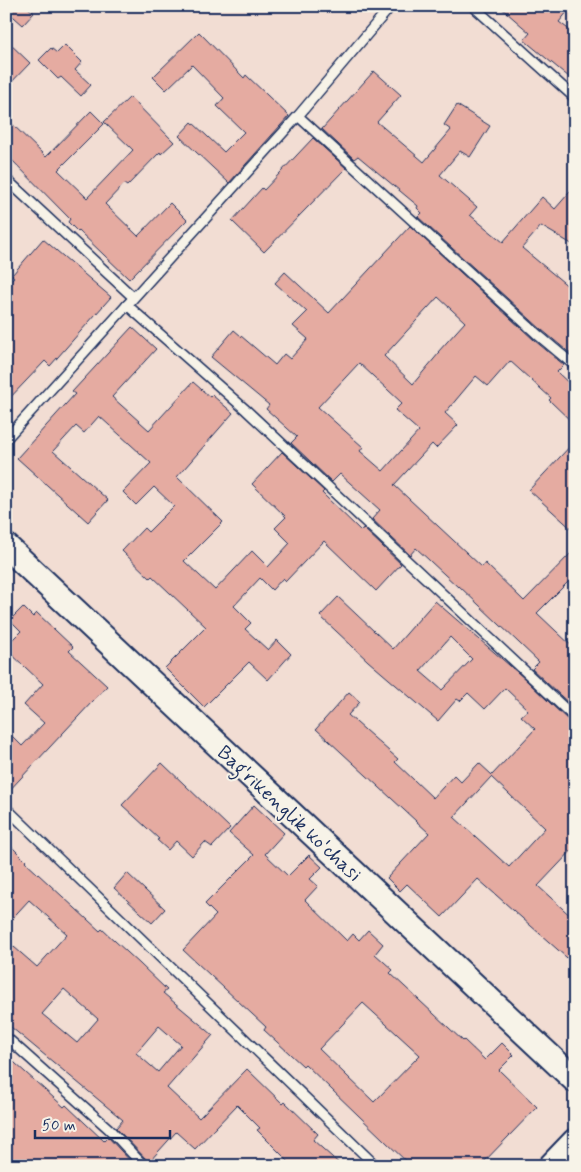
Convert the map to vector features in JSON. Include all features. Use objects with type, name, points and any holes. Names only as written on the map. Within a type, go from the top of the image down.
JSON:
[{"type":"main road","name":"Bag'rikenglik ko'chasi","points":[[6,546],[575,1080]]},
{"type":"main road","points":[[551,1166],[575,1141]]},
{"type":"lane","points":[[6,439],[298,116],[391,6]]},
{"type":"lane","points":[[473,6],[575,98]]},
{"type":"lane","points":[[298,116],[531,329],[575,366]]},
{"type":"lane","points":[[6,179],[133,297]]},
{"type":"lane","points":[[127,305],[246,410],[575,718]]},
{"type":"lane","points":[[6,808],[376,1166]]},
{"type":"lane","points":[[6,1037],[108,1129],[144,1166]]},
{"type":"building","points":[[6,6],[26,6],[34,13],[23,25],[6,10]]},
{"type":"building","points":[[499,6],[572,6],[559,22],[575,34],[575,82],[524,40],[530,33]]},
{"type":"building","points":[[199,32],[244,78],[246,75],[289,116],[229,183],[179,136],[192,122],[224,152],[244,132],[217,106],[224,98],[192,65],[166,90],[153,77]]},
{"type":"building","points":[[6,40],[30,63],[6,88]]},
{"type":"building","points":[[65,45],[82,62],[75,70],[91,85],[81,96],[61,77],[58,79],[39,60],[51,48],[57,53]]},
{"type":"building","points":[[374,71],[401,95],[377,122],[424,162],[451,130],[444,125],[457,105],[490,126],[470,157],[460,151],[440,175],[477,207],[470,215],[503,242],[542,197],[555,209],[575,186],[575,246],[541,226],[522,248],[575,292],[575,352],[572,355],[418,217],[422,213],[417,208],[418,206],[358,156],[354,159],[322,129]]},
{"type":"building","points":[[130,97],[174,142],[161,154],[160,152],[127,186],[124,184],[105,204],[138,236],[170,203],[187,220],[129,279],[68,222],[70,219],[6,154],[6,118],[46,157],[91,111],[104,124],[58,170],[87,198],[133,150],[104,122]]},
{"type":"building","points":[[313,138],[346,168],[264,252],[232,221],[262,188],[264,190]]},
{"type":"building","points":[[410,226],[534,340],[564,365],[557,372],[575,389],[575,425],[549,400],[551,398],[510,361],[488,386],[476,376],[445,413],[458,425],[436,448],[432,444],[394,485],[482,567],[485,563],[524,601],[575,549],[575,575],[537,613],[575,649],[575,709],[532,669],[539,662],[416,548],[410,555],[372,519],[380,510],[340,474],[332,482],[291,443],[297,437],[266,409],[269,405],[211,357],[234,330],[275,365],[284,354],[290,359],[308,339],[293,326],[307,312],[275,283],[285,272],[329,313]],"holes":[[[438,297],[465,322],[413,384],[384,356]],[[359,363],[402,403],[395,410],[419,431],[383,471],[360,451],[363,447],[318,407]]]},
{"type":"building","points":[[43,239],[111,297],[50,366],[45,361],[6,402],[6,285],[14,277],[12,275]]},
{"type":"building","points":[[132,327],[156,349],[112,397],[149,430],[193,382],[233,413],[177,477],[223,522],[184,561],[215,590],[252,551],[268,567],[290,543],[275,528],[286,517],[252,484],[282,452],[324,491],[322,493],[361,531],[363,528],[401,564],[376,591],[324,541],[286,581],[283,578],[272,590],[260,578],[234,606],[251,623],[245,629],[268,650],[277,640],[291,654],[268,680],[249,662],[204,707],[165,668],[206,627],[152,576],[150,578],[122,551],[144,528],[148,532],[174,506],[154,487],[136,505],[123,492],[151,463],[99,416],[84,433],[76,426],[53,451],[108,500],[88,522],[17,458],[75,394],[72,392]]},
{"type":"building","points":[[575,441],[575,532],[529,490]]},
{"type":"building","points":[[338,597],[393,649],[435,601],[524,678],[571,723],[575,724],[575,847],[538,886],[575,920],[575,965],[478,879],[442,917],[407,884],[400,891],[387,878],[429,833],[316,729],[349,692],[360,702],[348,715],[398,759],[395,762],[433,798],[454,775],[461,782],[479,763],[492,775],[535,729],[521,716],[528,710],[505,688],[485,709],[468,693],[460,701],[457,699],[438,721],[368,661],[320,616]],"holes":[[[450,637],[472,659],[442,690],[420,671]],[[491,777],[545,828],[509,867],[454,817]]]},
{"type":"building","points":[[23,607],[33,617],[37,613],[73,647],[69,651],[107,686],[6,794],[6,730],[22,746],[44,723],[24,705],[43,684],[6,649],[6,646],[21,631],[10,620]]},
{"type":"building","points":[[162,763],[230,828],[212,847],[205,842],[192,856],[176,841],[168,850],[157,840],[159,839],[122,805]]},
{"type":"building","points":[[254,805],[284,833],[265,854],[288,876],[309,855],[322,867],[310,879],[318,886],[305,900],[347,941],[353,934],[359,940],[368,930],[383,944],[375,954],[393,970],[390,973],[485,1060],[502,1043],[514,1055],[499,1070],[537,1107],[480,1166],[411,1166],[305,1064],[303,1066],[264,1030],[266,1027],[183,950],[216,915],[205,904],[254,855],[229,833]],"holes":[[[363,1003],[420,1055],[374,1102],[319,1049]]]},
{"type":"building","points":[[6,841],[25,862],[100,931],[102,929],[167,990],[163,993],[213,1035],[167,1088],[199,1118],[247,1069],[283,1104],[285,1102],[318,1134],[313,1140],[342,1166],[293,1166],[257,1130],[260,1128],[237,1105],[195,1149],[176,1132],[149,1162],[116,1128],[123,1120],[6,1023],[6,940],[37,967],[67,934],[29,900],[6,925]],"holes":[[[64,989],[98,1019],[77,1043],[42,1014]],[[159,1026],[181,1045],[158,1072],[136,1053]]]},
{"type":"building","points":[[127,873],[165,909],[152,923],[114,888]]},
{"type":"building","points":[[6,1055],[64,1107],[66,1105],[104,1141],[108,1137],[135,1166],[6,1166]]}]
